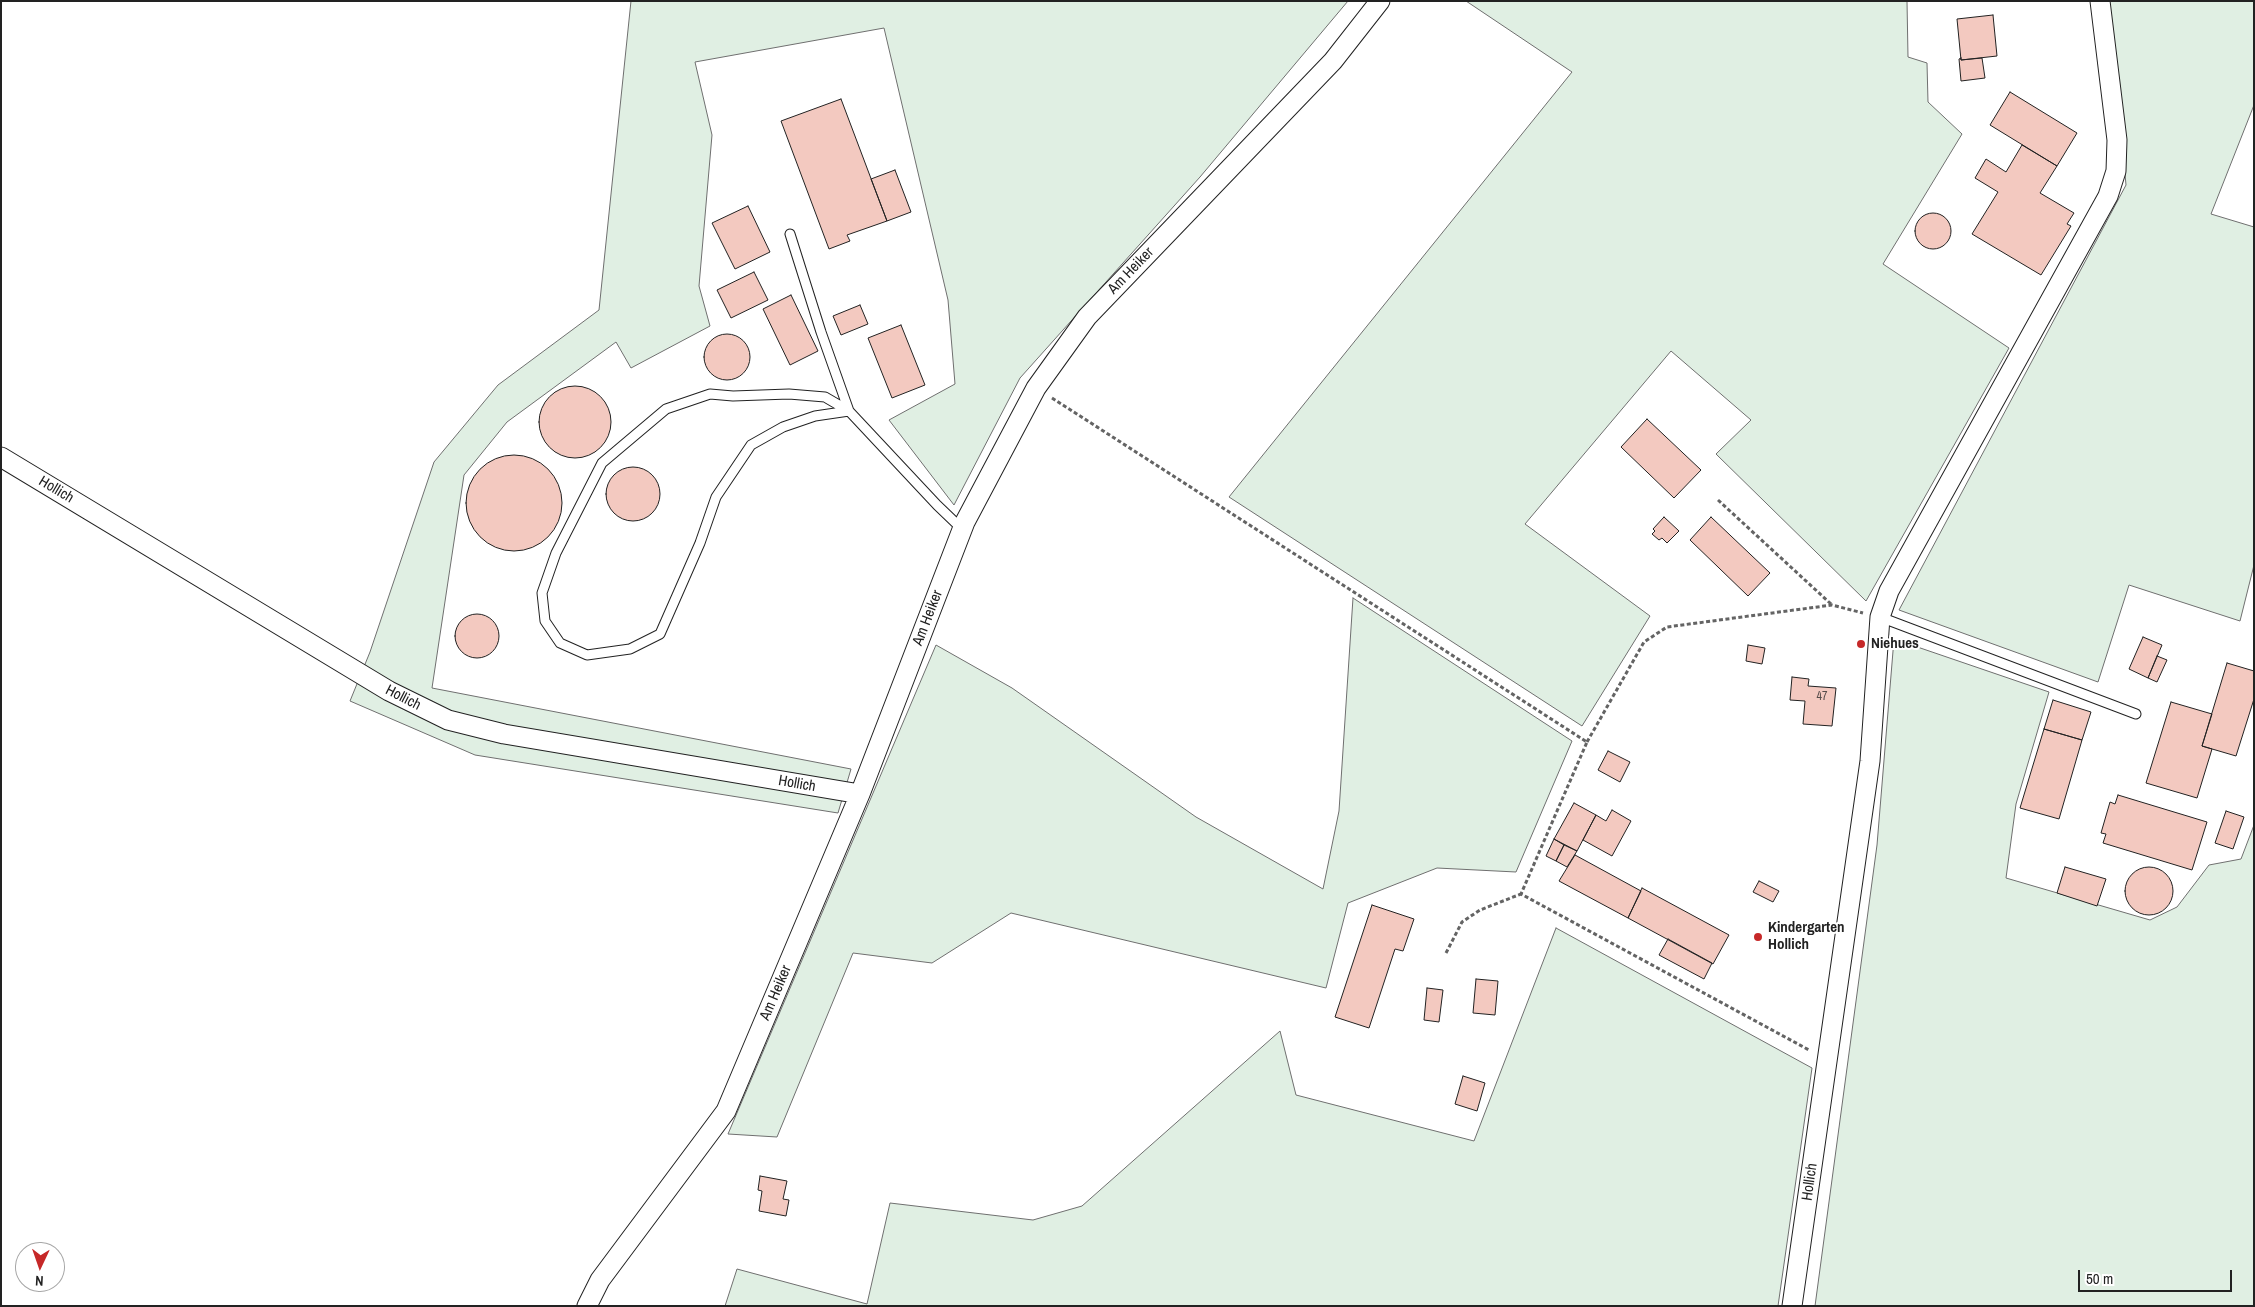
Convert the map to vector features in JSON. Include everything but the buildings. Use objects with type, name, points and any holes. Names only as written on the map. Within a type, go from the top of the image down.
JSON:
[{"type":"street","name":"Am Heiker","points":[[587,1306],[600,1280],[726,1111],[860,794],[962,528],[1036,388],[1087,316],[1333,61],[1380,1]]},
{"type":"street","name":"Hollich","points":[[1792,1306],[1870,761],[1880,617],[1889,591],[2108,196],[2116,171],[2117,140],[2100,1]]},
{"type":"street","name":"Hollich","points":[[1,457],[380,686],[448,720],[504,734],[860,794]]},
{"type":"lane","points":[[790,234],[821,332],[850,411]]},
{"type":"lane","points":[[850,411],[815,416],[783,427],[751,445],[716,497],[700,543],[660,634],[630,649],[587,655],[560,642],[544,621],[542,593],[556,553],[602,463],[666,409],[710,394],[733,396],[789,394],[825,397],[850,411],[937,505],[962,528]]},
{"type":"lane","points":[[1880,617],[2136,714]]},
{"type":"path","points":[[1036,388],[1587,742]]},
{"type":"path","points":[[1718,500],[1832,605]]},
{"type":"path","points":[[1446,952],[1462,922],[1480,910],[1521,894],[1587,742],[1644,642],[1667,627],[1832,605],[1880,617]]},
{"type":"path","points":[[1521,894],[1786,1039],[1828,1058]]},
{"type":"green space","points":[[631,1],[1348,1],[1200,177],[1020,378],[954,505],[889,420],[955,384],[948,300],[884,28],[695,62],[712,135],[699,286],[710,326],[631,368],[616,342],[507,422],[464,475],[432,688],[851,769],[838,813],[475,755],[350,701],[370,652],[434,462],[498,385],[599,310]]},
{"type":"green space","points":[[1466,1],[1907,1],[1908,57],[1927,63],[1928,102],[1962,134],[1883,264],[2009,348],[1866,601],[1716,454],[1751,420],[1671,351],[1525,524],[1650,616],[1582,726],[1229,497],[1572,72]]},
{"type":"green space","points":[[2109,1],[2254,1],[2254,105],[2211,214],[2254,227],[2254,565],[2240,621],[2129,585],[2098,682],[1899,610],[2126,185]]},
{"type":"green space","points":[[1353,598],[1572,741],[1516,872],[1437,868],[1348,903],[1326,988],[1011,913],[932,963],[853,953],[777,1137],[728,1134],[936,645],[1012,688],[1196,817],[1323,889],[1339,811]]},
{"type":"green space","points":[[1894,639],[2049,692],[2016,804],[2006,878],[2150,920],[2177,907],[2209,865],[2241,859],[2254,825],[2254,1306],[1815,1306],[1877,845]]},
{"type":"green space","points":[[1556,928],[1812,1068],[1778,1306],[725,1306],[737,1269],[867,1304],[890,1203],[1033,1220],[1082,1206],[1280,1031],[1296,1095],[1474,1141]]},
{"type":"place","name":"Niehues","points":[[1861,644]]},
{"type":"place","name":"Kindergarten Hollich","points":[[1758,937]]}]
